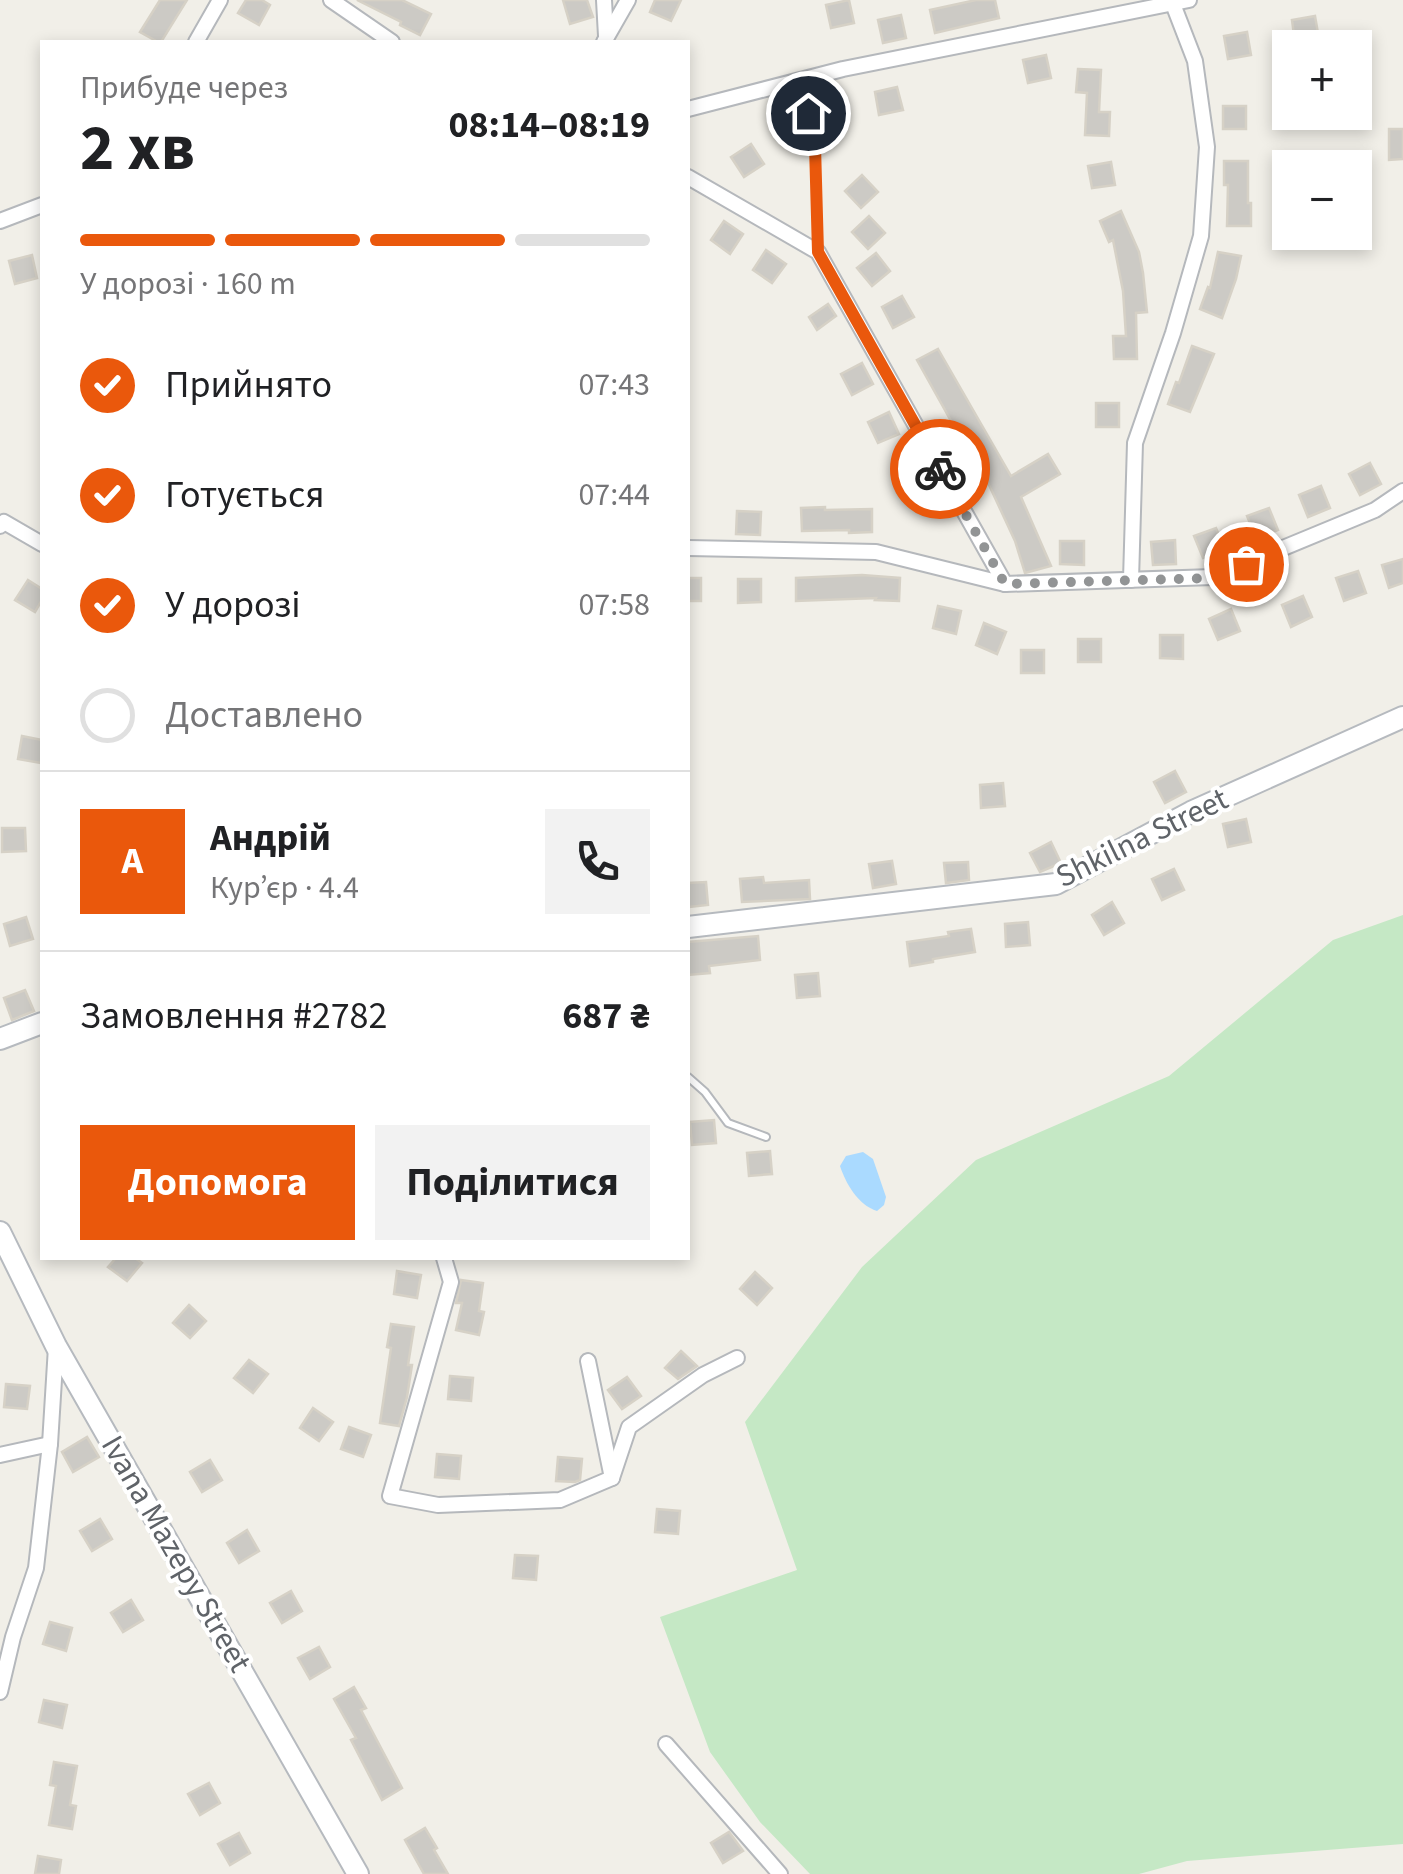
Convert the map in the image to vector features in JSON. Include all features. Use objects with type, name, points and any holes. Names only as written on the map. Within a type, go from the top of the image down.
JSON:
[{"type":"street","points":[[197,40],[220,0]]},
{"type":"street","points":[[331,0],[389,40]]},
{"type":"street","points":[[604,0],[606,40]]},
{"type":"street","points":[[606,40],[628,0]]},
{"type":"street","points":[[690,109],[800,80],[980,40],[1189,0]]},
{"type":"street","points":[[1131,580],[1135,443],[1202,236],[1208,147],[1195,61],[1173,4]]},
{"type":"street","points":[[690,177],[818,252],[1005,584]]},
{"type":"street","points":[[0,221],[40,206]]},
{"type":"street","points":[[690,548],[876,552],[1005,584],[1213,578],[1374,510],[1403,491]]},
{"type":"street","points":[[0,526],[4,522],[40,543]]},
{"type":"street","name":"Shkilna Street","points":[[690,927],[1056,884],[1192,812],[1403,718]]},
{"type":"street","points":[[0,1039],[40,1024]]},
{"type":"street","name":"Ivana Mazepy Street","points":[[0,1232],[56,1346],[358,1874]]},
{"type":"street","points":[[445,1260],[451,1282],[390,1496],[438,1505],[560,1500],[612,1478],[630,1428],[703,1375],[737,1358]]},
{"type":"street","points":[[0,1692],[6,1636],[36,1568],[56,1346]]},
{"type":"street","points":[[588,1361],[612,1478]]},
{"type":"street","points":[[0,1456],[50,1444]]},
{"type":"street","points":[[666,1744],[780,1874]]},
{"type":"lane","points":[[800,80],[815,146],[818,252]]},
{"type":"lane","points":[[690,1079],[728,1123],[766,1137]]},
{"type":"green space","points":[[1403,915],[1403,1844],[1187,1861],[1139,1874],[810,1874],[760,1822],[710,1752],[660,1617],[797,1570],[745,1422],[862,1267],[976,1160],[1169,1076],[1333,940]]},
{"type":"water","points":[[863,1152],[873,1159],[886,1197],[877,1211],[854,1193],[840,1166],[846,1156]]},
{"type":"building","points":[[160,0],[187,0],[162,40],[140,32]]},
{"type":"building","points":[[246,0],[262,0],[270,5],[259,25],[238,13]]},
{"type":"building","points":[[357,0],[402,0],[431,14],[420,35]]},
{"type":"building","points":[[563,0],[587,0],[593,17],[570,24]]},
{"type":"building","points":[[655,0],[681,0],[671,21],[650,12]]},
{"type":"building","points":[[849,0],[854,23],[831,28],[826,5]]},
{"type":"building","points":[[995,0],[999,18],[935,33],[930,10]]},
{"type":"building","points":[[901,15],[906,38],[883,43],[878,20]]},
{"type":"building","points":[[1315,16],[1317,30],[1293,30],[1292,20]]},
{"type":"building","points":[[1247,32],[1251,55],[1228,59],[1224,36]]},
{"type":"building","points":[[1046,55],[1051,78],[1028,83],[1023,60]]},
{"type":"building","points":[[1078,69],[1101,70],[1099,112],[1110,112],[1109,136],[1085,135],[1087,93],[1076,92]]},
{"type":"building","points":[[897,87],[903,110],[879,115],[875,92]]},
{"type":"building","points":[[1223,106],[1246,106],[1246,129],[1223,129]]},
{"type":"building","points":[[1389,129],[1403,129],[1403,159],[1389,160]]},
{"type":"building","points":[[751,144],[764,164],[744,177],[731,157]]},
{"type":"building","points":[[1224,161],[1248,161],[1251,226],[1227,226]]},
{"type":"building","points":[[1111,162],[1115,185],[1092,188],[1088,166]]},
{"type":"building","points":[[862,175],[878,192],[861,208],[845,191]]},
{"type":"building","points":[[1121,211],[1139,252],[1143,273],[1147,312],[1136,313],[1137,359],[1114,359],[1113,336],[1126,336],[1123,291],[1113,240],[1109,242],[1100,221]]},
{"type":"building","points":[[869,216],[885,233],[868,249],[852,232]]},
{"type":"building","points":[[724,221],[743,234],[730,254],[711,240]]},
{"type":"building","points":[[766,250],[786,264],[772,283],[753,270]]},
{"type":"building","points":[[1218,252],[1241,256],[1222,318],[1200,309],[1210,288]]},
{"type":"building","points":[[876,253],[890,271],[872,286],[857,268]]},
{"type":"building","points":[[32,255],[37,278],[15,284],[9,261]]},
{"type":"building","points":[[902,296],[914,317],[893,328],[882,307]]},
{"type":"building","points":[[828,304],[836,316],[817,330],[809,317]]},
{"type":"building","points":[[1192,346],[1214,354],[1190,412],[1168,404]]},
{"type":"building","points":[[938,349],[1011,476],[1048,454],[1060,474],[1021,497],[1051,566],[1025,573],[1015,541],[983,472],[917,360]]},
{"type":"building","points":[[862,363],[873,384],[852,395],[841,374]]},
{"type":"building","points":[[1096,403],[1119,403],[1119,427],[1096,427]]},
{"type":"building","points":[[889,412],[899,434],[878,443],[868,422]]},
{"type":"building","points":[[1370,463],[1381,484],[1360,495],[1349,474]]},
{"type":"building","points":[[928,478],[938,500],[916,509],[907,488]]},
{"type":"building","points":[[1321,486],[1330,508],[1308,517],[1299,495]]},
{"type":"building","points":[[801,508],[872,509],[872,532],[802,531]]},
{"type":"building","points":[[1269,508],[1278,530],[1256,538],[1247,516]]},
{"type":"building","points":[[737,511],[761,512],[760,535],[736,534]]},
{"type":"building","points":[[1216,528],[1225,550],[1203,558],[1194,536]]},
{"type":"building","points":[[1175,540],[1176,564],[1153,565],[1151,542]]},
{"type":"building","points":[[1060,541],[1084,541],[1084,565],[1060,564]]},
{"type":"building","points":[[1403,559],[1403,583],[1389,588],[1382,565]]},
{"type":"building","points":[[1358,571],[1366,593],[1344,601],[1336,578]]},
{"type":"building","points":[[690,578],[701,578],[701,601],[690,601]]},
{"type":"building","points":[[796,578],[900,578],[899,601],[796,601]]},
{"type":"building","points":[[738,579],[761,579],[761,602],[738,603]]},
{"type":"building","points":[[28,580],[40,588],[40,603],[35,612],[15,600]]},
{"type":"building","points":[[1303,596],[1312,617],[1291,627],[1282,605]]},
{"type":"building","points":[[938,606],[961,611],[956,634],[933,628]]},
{"type":"building","points":[[1231,609],[1240,631],[1218,640],[1209,619]]},
{"type":"building","points":[[984,623],[1006,632],[997,654],[976,645]]},
{"type":"building","points":[[1160,635],[1183,635],[1183,659],[1160,658]]},
{"type":"building","points":[[1078,639],[1101,639],[1101,662],[1078,662]]},
{"type":"building","points":[[1021,650],[1044,650],[1044,673],[1021,673]]},
{"type":"building","points":[[22,736],[40,740],[40,763],[18,759]]},
{"type":"building","points":[[1175,771],[1186,792],[1165,803],[1154,782]]},
{"type":"building","points":[[1003,783],[1005,806],[981,808],[980,785]]},
{"type":"building","points":[[1246,819],[1251,842],[1228,847],[1223,824]]},
{"type":"building","points":[[2,828],[25,828],[26,851],[2,852]]},
{"type":"building","points":[[1051,842],[1061,863],[1040,872],[1030,853]]},
{"type":"building","points":[[892,861],[896,884],[873,888],[869,864]]},
{"type":"building","points":[[968,862],[969,880],[946,883],[944,863]]},
{"type":"building","points":[[1174,869],[1184,890],[1162,900],[1152,879]]},
{"type":"building","points":[[763,877],[764,883],[809,880],[810,899],[742,902],[740,879]]},
{"type":"building","points":[[706,882],[708,905],[690,907],[690,883]]},
{"type":"building","points":[[1112,902],[1124,923],[1104,935],[1092,915]]},
{"type":"building","points":[[26,917],[33,939],[10,946],[4,924]]},
{"type":"building","points":[[1028,922],[1030,945],[1006,947],[1005,924]]},
{"type":"building","points":[[971,929],[975,952],[910,966],[907,942]]},
{"type":"building","points":[[758,936],[760,960],[709,966],[710,973],[690,975],[690,942]]},
{"type":"building","points":[[818,973],[820,996],[797,998],[795,975]]},
{"type":"building","points":[[25,990],[34,1011],[12,1020],[4,998]]},
{"type":"building","points":[[714,1120],[716,1143],[692,1145],[690,1122]]},
{"type":"building","points":[[770,1151],[772,1174],[749,1176],[747,1153]]},
{"type":"building","points":[[114,1260],[142,1263],[127,1281],[108,1267]]},
{"type":"building","points":[[397,1271],[421,1275],[417,1298],[394,1294]]},
{"type":"building","points":[[755,1272],[772,1288],[757,1305],[740,1289]]},
{"type":"building","points":[[461,1280],[483,1283],[479,1311],[484,1312],[479,1335],[456,1330],[462,1303],[456,1303]]},
{"type":"building","points":[[189,1305],[206,1321],[190,1338],[173,1323]]},
{"type":"building","points":[[391,1324],[414,1327],[408,1365],[412,1365],[399,1426],[380,1423]]},
{"type":"building","points":[[681,1351],[697,1366],[678,1379],[665,1368]]},
{"type":"building","points":[[249,1360],[268,1374],[253,1393],[234,1378]]},
{"type":"building","points":[[450,1376],[473,1378],[471,1401],[448,1399]]},
{"type":"building","points":[[627,1377],[641,1396],[622,1409],[608,1390]]},
{"type":"building","points":[[6,1384],[30,1386],[27,1409],[4,1407]]},
{"type":"building","points":[[313,1408],[333,1422],[319,1441],[300,1428]]},
{"type":"building","points":[[349,1427],[371,1435],[363,1457],[341,1449]]},
{"type":"building","points":[[87,1437],[99,1457],[73,1472],[62,1452]]},
{"type":"building","points":[[437,1454],[461,1456],[459,1479],[435,1477]]},
{"type":"building","points":[[558,1457],[582,1459],[580,1480],[556,1481]]},
{"type":"building","points":[[210,1460],[222,1480],[202,1492],[190,1472]]},
{"type":"building","points":[[657,1509],[680,1511],[678,1534],[655,1532]]},
{"type":"building","points":[[100,1519],[112,1539],[92,1551],[80,1531]]},
{"type":"building","points":[[247,1530],[259,1551],[239,1563],[227,1543]]},
{"type":"building","points":[[515,1555],[538,1556],[536,1580],[513,1578]]},
{"type":"building","points":[[291,1591],[302,1611],[282,1623],[270,1603]]},
{"type":"building","points":[[131,1600],[143,1620],[123,1632],[111,1613]]},
{"type":"building","points":[[50,1622],[72,1628],[66,1651],[43,1644]]},
{"type":"building","points":[[319,1647],[330,1667],[310,1679],[298,1658]]},
{"type":"building","points":[[354,1687],[366,1708],[361,1710],[402,1788],[382,1800],[351,1740],[356,1738],[334,1699]]},
{"type":"building","points":[[44,1700],[67,1705],[62,1728],[39,1722]]},
{"type":"building","points":[[54,1762],[77,1766],[70,1805],[76,1806],[72,1829],[49,1825],[56,1786],[50,1785]]},
{"type":"building","points":[[209,1783],[220,1803],[200,1815],[188,1794]]},
{"type":"building","points":[[425,1828],[448,1874],[424,1874],[405,1840]]},
{"type":"building","points":[[729,1832],[743,1851],[723,1863],[711,1843]]},
{"type":"building","points":[[239,1833],[250,1853],[230,1865],[218,1844]]},
{"type":"building","points":[[38,1856],[61,1860],[59,1874],[35,1874]]},
{"type":"way so far","points":[[940,469],[1005,584],[1213,578],[1246,564]]},
{"type":"route","points":[[808,113],[815,146],[818,252],[940,469]]}]
